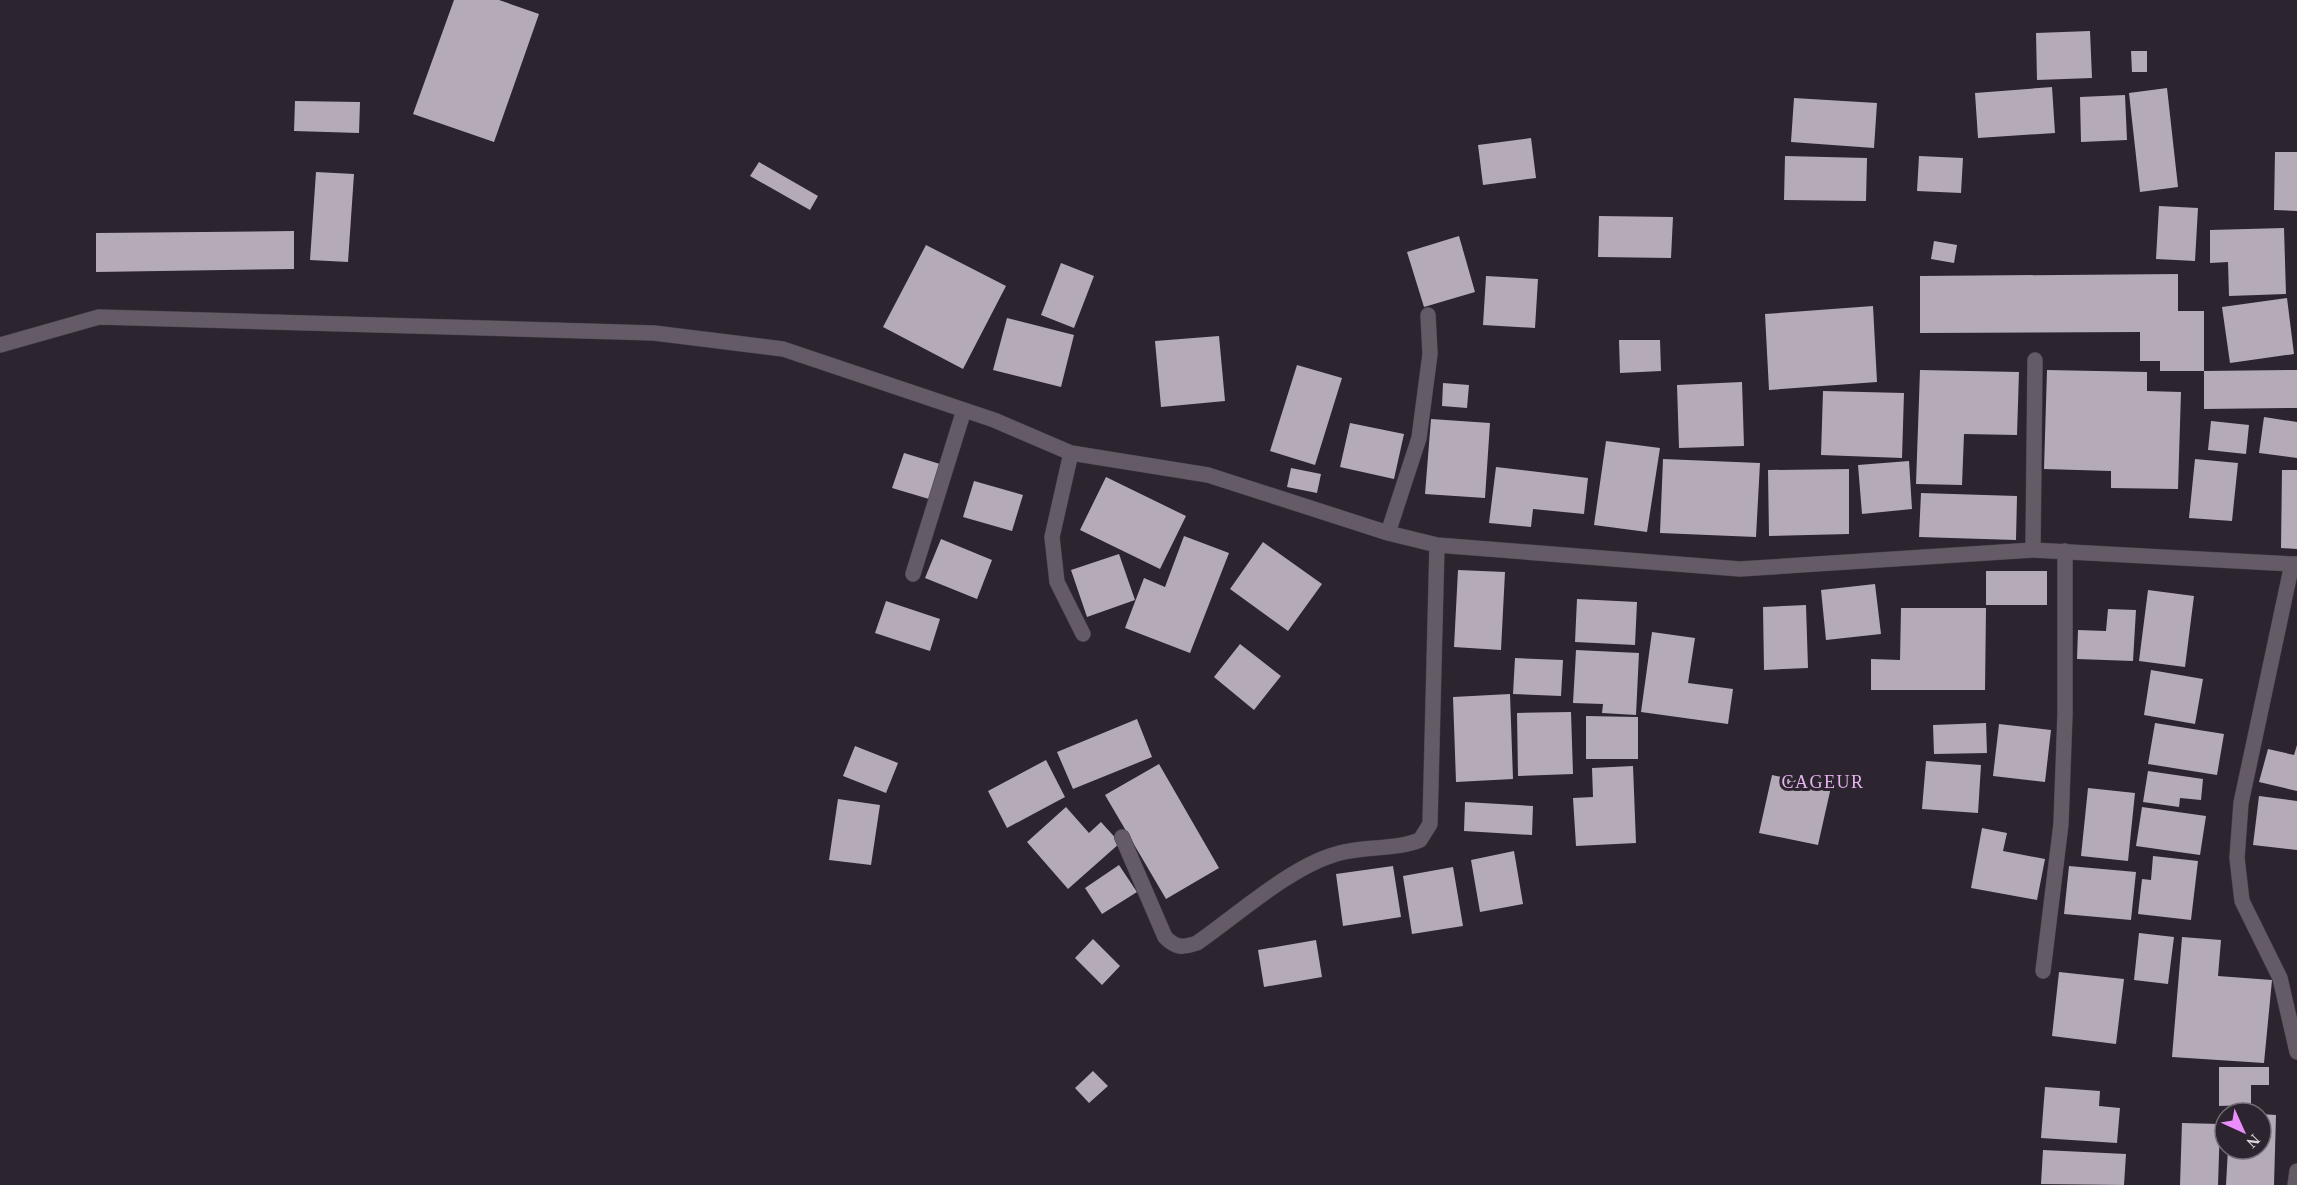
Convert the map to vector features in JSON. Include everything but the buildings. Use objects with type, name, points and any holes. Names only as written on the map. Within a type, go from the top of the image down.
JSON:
[{"type":"street","points":[[1388,533],[1419,438],[1430,354],[1428,315]]},
{"type":"street","points":[[0,345],[99,317],[654,333],[783,349],[964,410],[1071,453],[1208,475],[1388,533],[1437,545],[1740,569],[2032,550],[2295,564],[2241,803],[2237,858],[2242,901],[2280,978],[2297,1052]]},
{"type":"street","points":[[2032,550],[2035,360]]},
{"type":"street","points":[[913,574],[964,410]]},
{"type":"street","points":[[1071,453],[1052,537],[1057,582],[1083,634]]},
{"type":"street","points":[[1122,837],[1165,937],[1173,945],[1183,948],[1197,943],[1318,860],[1345,851],[1402,845],[1420,840],[1430,824],[1437,545]]},
{"type":"street","points":[[2043,971],[2061,824],[2066,714],[2065,551]]},
{"type":"street","points":[[2295,1185],[2297,1172]]},
{"type":"district","name":"CAGEUR","points":[[1823,782]]}]
